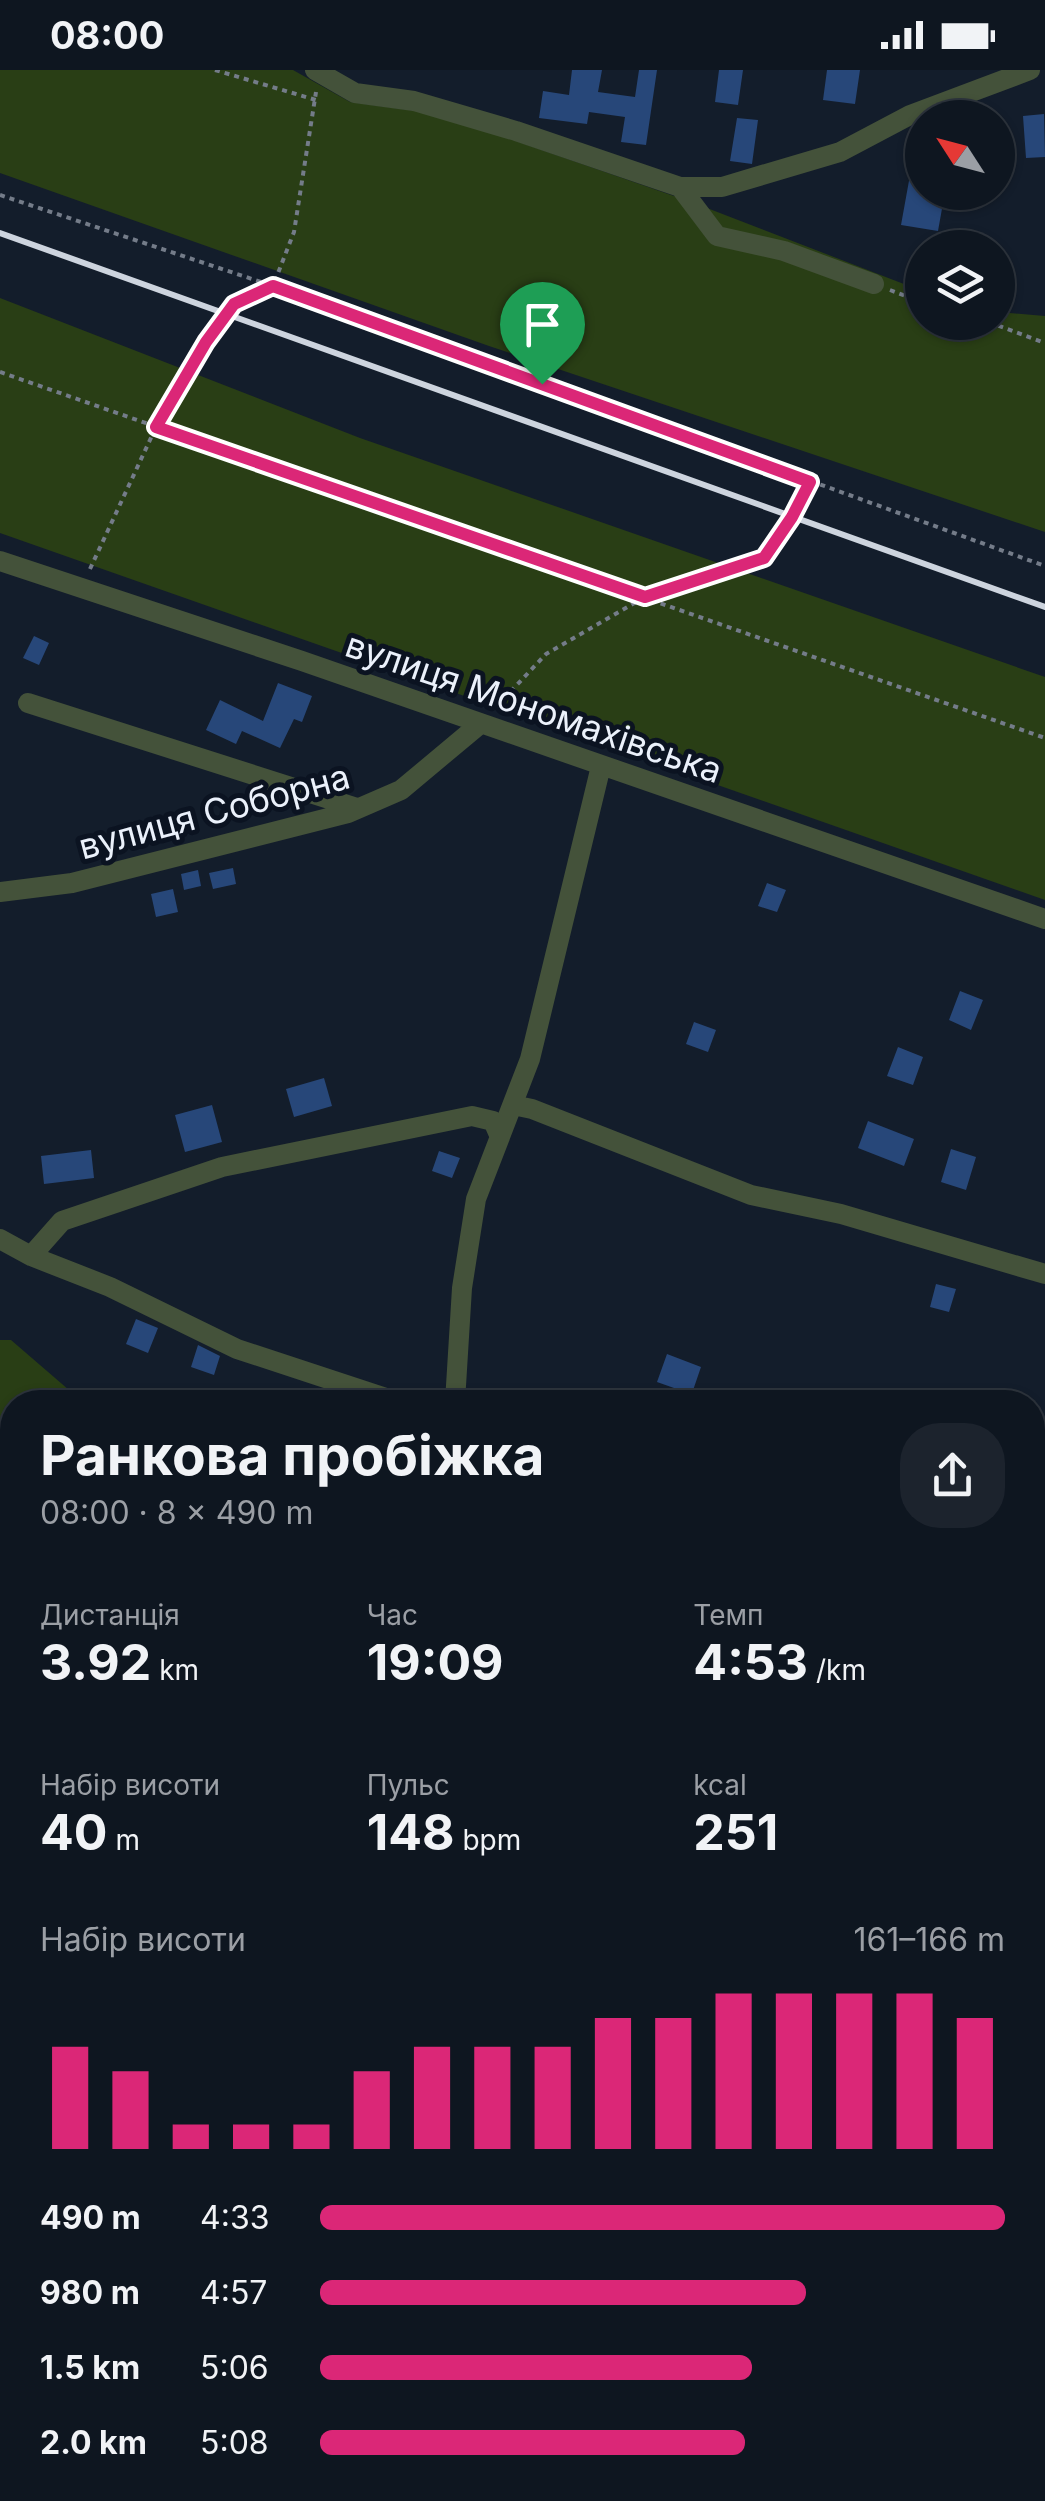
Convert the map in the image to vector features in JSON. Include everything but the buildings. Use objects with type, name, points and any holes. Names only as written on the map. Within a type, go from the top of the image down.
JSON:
[{"type":"street","points":[[315,71],[355,93],[414,101],[680,187],[722,186],[840,152],[910,115],[1030,70]]},
{"type":"street","points":[[680,187],[717,236],[784,251],[874,284]]},
{"type":"street","name":"вулиця Мономахівська","points":[[0,561],[302,661],[1045,919]]},
{"type":"street","points":[[28,704],[357,808]]},
{"type":"street","name":"вулиця Соборна","points":[[0,892],[72,883],[357,808],[401,790],[480,724]]},
{"type":"street","points":[[456,1390],[462,1288],[476,1199],[530,1059],[602,766]]},
{"type":"street","points":[[513,1105],[532,1109],[750,1195],[841,1214],[1045,1274]]},
{"type":"street","points":[[30,1256],[62,1221],[222,1168],[472,1116],[494,1122],[500,1137]]},
{"type":"street","points":[[0,1239],[237,1348],[362,1390]]},
{"type":"path","points":[[215,70],[316,100]]},
{"type":"path","points":[[81,589],[156,427],[206,342],[234,304],[273,286],[294,232],[316,100],[315,71]]},
{"type":"path","points":[[0,195],[273,286],[1045,566]]},
{"type":"path","points":[[874,284],[905,296]]},
{"type":"path","points":[[1015,332],[1045,343]]},
{"type":"path","points":[[0,372],[1045,738]]},
{"type":"path","points":[[480,724],[546,654],[645,597],[764,558],[810,482]]},
{"type":"green space","points":[[0,70],[293,70],[350,102],[438,114],[694,203],[905,284],[905,340],[1015,340],[1015,313],[1045,316],[1045,532],[489,346],[0,173]]},
{"type":"green space","points":[[0,298],[360,438],[1045,677],[1045,900],[0,533]]},
{"type":"green space","points":[[0,1340],[11,1340],[69,1390],[0,1390]]},
{"type":"railway","points":[[0,233],[1045,607]]},
{"type":"route","points":[[273,286],[542,384],[810,482],[764,558],[645,597],[156,427],[206,342],[234,304],[273,286]]}]
